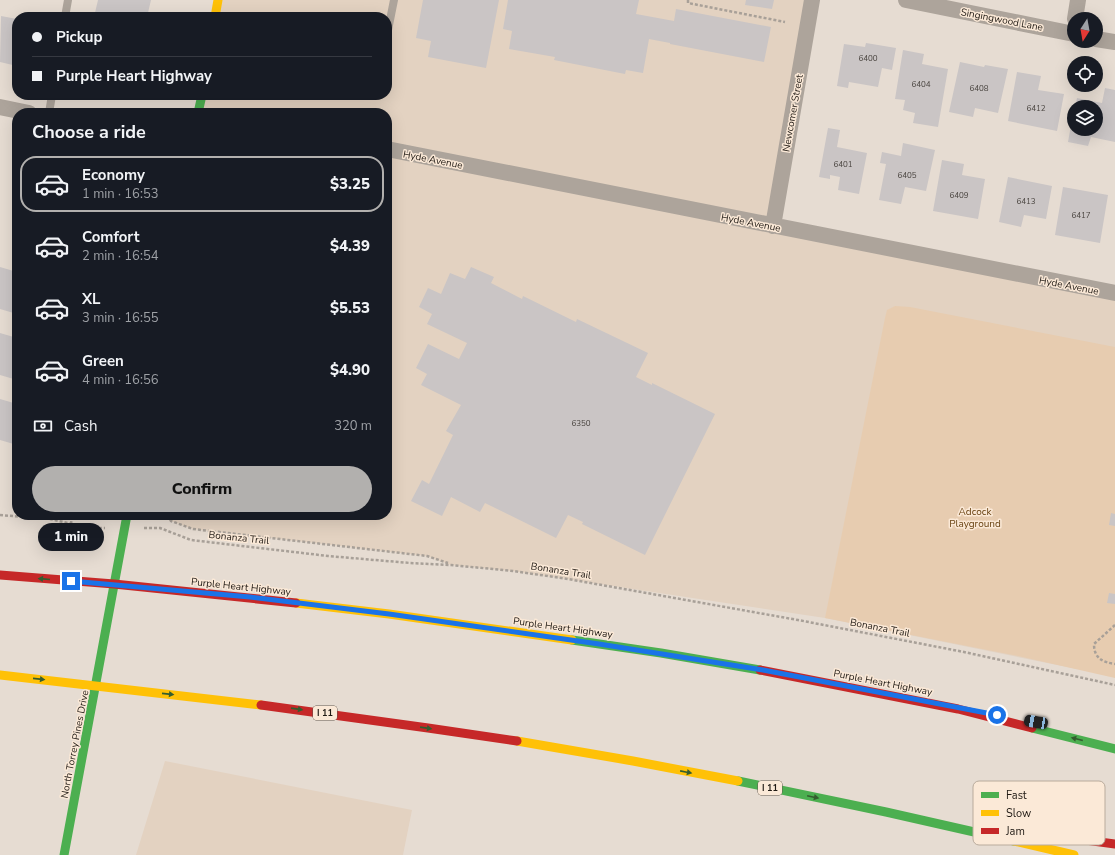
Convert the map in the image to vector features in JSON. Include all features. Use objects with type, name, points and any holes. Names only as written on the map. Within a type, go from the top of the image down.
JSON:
[{"type":"main road","points":[[216,12],[218,0]]},
{"type":"main road","name":"North Torrey Pines Drive","points":[[64,855],[126,520]]},
{"type":"main road","name":"Purple Heart Highway","points":[[0,575],[250,597],[389,614],[661,653],[770,672],[958,709],[1115,749]]},
{"type":"main road","name":"I 11","points":[[0,675],[239,702],[370,719],[515,741],[775,789],[973,831]]},
{"type":"main road","points":[[958,709],[1060,726]]},
{"type":"main road","points":[[892,813],[973,824]]},
{"type":"main road","points":[[1105,843],[1115,844]]},
{"type":"main road","points":[[1025,845],[1051,855]]},
{"type":"main road","name":"I 11","points":[[1032,845],[1074,855]]},
{"type":"street","name":"Newcomer Street","points":[[772,226],[812,0]]},
{"type":"street","name":"Singingwood Lane","points":[[906,0],[1067,27]]},
{"type":"street","points":[[1076,12],[1078,0]]},
{"type":"street","points":[[1103,40],[1115,42]]},
{"type":"street","points":[[0,107],[12,109]]},
{"type":"street","name":"Hyde Avenue","points":[[392,150],[1115,293]]},
{"type":"lane","points":[[66,12],[68,0]]},
{"type":"lane","points":[[392,12],[394,0]]},
{"type":"path","points":[[688,0],[688,3],[785,22]]},
{"type":"path","points":[[0,516],[12,517]]},
{"type":"path","points":[[54,520],[90,528],[106,528]]},
{"type":"path","points":[[71,520],[71,524]]},
{"type":"path","points":[[171,520],[194,529],[427,556],[451,564]]},
{"type":"path","name":"Bonanza Trail","points":[[137,528],[160,528],[191,540],[328,556],[410,563],[451,564],[568,579],[798,620],[964,652],[1115,685]]},
{"type":"path","points":[[1115,625],[1094,644],[1094,649],[1095,654],[1103,662],[1115,664]]},
{"type":"shaded area","points":[[218,0],[812,0],[773,226],[1115,293],[1115,455],[1077,669],[825,618],[513,571],[451,565],[427,556],[193,529],[170,520],[392,520],[392,108],[199,108],[201,100],[392,100],[392,12],[216,12]]},
{"type":"shaded area","points":[[165,761],[412,810],[403,855],[136,855]]},
{"type":"green space","name":"Adcock Playground","points":[[895,306],[910,307],[1115,347],[1115,678],[1018,656],[825,618],[885,318],[887,310]]},
{"type":"building","points":[[98,0],[151,0],[148,12],[95,12]]},
{"type":"building","points":[[423,0],[499,0],[486,68],[428,57],[431,41],[416,38]]},
{"type":"building","points":[[508,0],[639,0],[636,14],[674,21],[676,9],[771,27],[764,62],[649,39],[643,73],[626,70],[625,74],[554,60],[555,57],[509,49],[512,31],[503,29]]},
{"type":"building","points":[[746,0],[774,0],[772,9],[745,5]]},
{"type":"building","points":[[1,16],[12,18],[12,65],[0,62]]},
{"type":"building","points":[[866,43],[896,48],[892,70],[882,68],[878,87],[849,82],[848,88],[837,86],[844,44],[865,47]]},
{"type":"building","points":[[903,50],[924,54],[922,64],[948,69],[938,127],[913,123],[915,113],[903,110],[905,100],[895,99]]},
{"type":"building","points":[[960,62],[984,67],[985,65],[1008,69],[998,113],[975,108],[973,117],[949,112]]},
{"type":"building","points":[[1017,72],[1041,76],[1038,90],[1064,94],[1057,131],[1008,121]]},
{"type":"building","points":[[1105,88],[1115,90],[1115,142],[1091,137],[1088,146],[1068,142],[1069,136],[1103,136],[1103,100]]},
{"type":"building","points":[[1077,98],[1087,100],[1077,100]]},
{"type":"building","points":[[828,128],[840,130],[837,147],[867,153],[859,194],[838,190],[840,177],[830,175],[830,179],[819,177]]},
{"type":"building","points":[[903,143],[935,150],[926,191],[905,187],[901,204],[879,200],[886,164],[880,163],[882,152],[901,156]]},
{"type":"building","points":[[942,160],[964,164],[962,175],[985,179],[978,219],[933,211]]},
{"type":"building","points":[[1008,177],[1052,186],[1046,219],[1024,215],[1021,227],[999,222]]},
{"type":"building","points":[[1063,187],[1108,195],[1100,243],[1055,235]]},
{"type":"building","points":[[0,267],[12,271],[12,313],[0,309]]},
{"type":"building","points":[[471,267],[494,277],[491,283],[522,299],[523,296],[576,322],[577,319],[648,353],[636,377],[652,385],[652,383],[715,414],[645,555],[582,524],[583,522],[568,515],[556,538],[485,503],[480,512],[451,497],[442,516],[411,501],[422,480],[429,484],[453,435],[446,431],[461,405],[421,385],[427,374],[416,368],[428,344],[459,359],[467,343],[427,324],[432,314],[419,307],[428,288],[441,294],[450,273],[465,279]]},
{"type":"building","points":[[0,333],[12,337],[12,379],[0,375]]},
{"type":"building","points":[[0,399],[12,403],[12,444],[0,440]]},
{"type":"building","points":[[1111,513],[1115,514],[1115,526],[1109,525]]},
{"type":"building","points":[[1109,593],[1115,594],[1115,604],[1107,603]]},
{"type":"traffic: fast","points":[[199,108],[201,100]]},
{"type":"traffic: fast","points":[[64,855],[126,520]]},
{"type":"traffic: fast","points":[[572,640],[760,670]]},
{"type":"traffic: fast","points":[[1032,728],[1115,749]]},
{"type":"traffic: fast","points":[[738,781],[973,832]]},
{"type":"traffic: slow","points":[[216,12],[218,0]]},
{"type":"traffic: slow","points":[[296,603],[389,614],[572,640]]},
{"type":"traffic: slow","points":[[0,675],[261,705]]},
{"type":"traffic: slow","points":[[517,741],[738,781]]},
{"type":"traffic: slow","points":[[1031,845],[1074,855]]},
{"type":"traffic: jam","points":[[0,575],[114,584],[296,603]]},
{"type":"traffic: jam","points":[[760,670],[958,709],[1032,728]]},
{"type":"traffic: jam","points":[[261,705],[517,741]]},
{"type":"traffic: jam","points":[[1105,843],[1115,844]]},
{"type":"route","points":[[71,581],[250,597],[389,614],[599,644],[763,670],[958,709],[997,715]]}]
